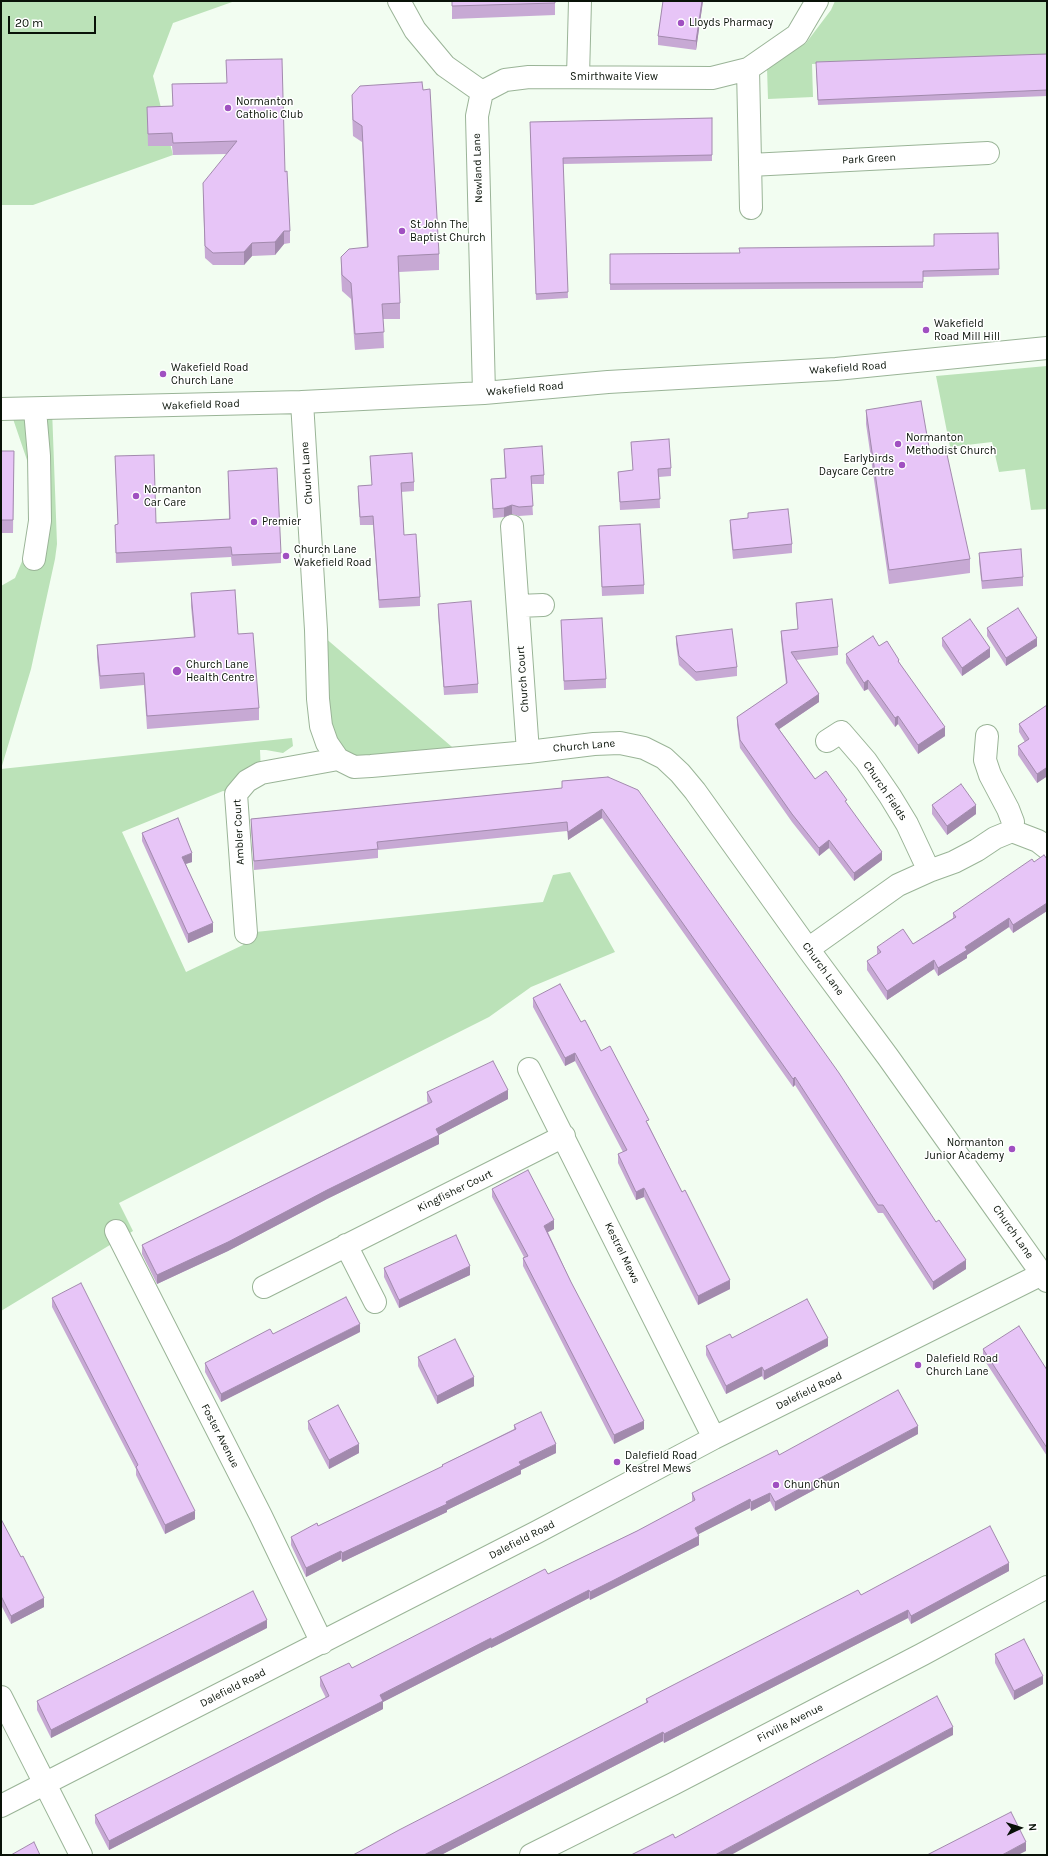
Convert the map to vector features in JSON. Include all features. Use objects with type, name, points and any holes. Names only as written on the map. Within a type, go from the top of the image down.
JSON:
[{"type":"street","points":[[399,1],[415,30],[445,66],[482,92]]},
{"type":"street","points":[[578,76],[580,1]]},
{"type":"street","name":"Smirthwaite View","points":[[482,92],[505,80],[529,77],[578,76],[712,78],[748,69],[797,35],[817,1]]},
{"type":"street","points":[[748,69],[751,208]]},
{"type":"street","name":"Newland Lane","points":[[482,92],[477,116],[484,393]]},
{"type":"street","name":"Park Green","points":[[750,165],[988,153]]},
{"type":"street","name":"Wakefield Road","points":[[1,410],[302,402],[484,393],[608,382],[836,370],[1047,348]]},
{"type":"street","name":"Church Lane","points":[[302,402],[316,630],[318,699],[321,726],[327,744],[338,759],[354,767],[528,752],[594,744],[620,743],[644,748],[664,758],[680,773],[695,791],[1045,1277]]},
{"type":"street","points":[[34,559],[40,521],[39,456],[35,410]]},
{"type":"street","name":"Church Court","points":[[512,526],[528,752]]},
{"type":"street","points":[[518,606],[543,605]]},
{"type":"street","name":"Church Fields","points":[[827,741],[841,732],[866,761],[907,824],[929,871]]},
{"type":"street","points":[[988,736],[985,760],[990,775],[1008,809],[1012,822],[1012,832]]},
{"type":"street","name":"Ambler Court","points":[[246,933],[236,794],[247,781],[261,773],[338,759]]},
{"type":"street","points":[[808,949],[898,885],[954,862],[977,850],[995,838],[1012,832],[1038,841],[1047,848]]},
{"type":"street","name":"Kestrel Mews","points":[[529,1069],[564,1136],[714,1438]]},
{"type":"street","name":"Kingfisher Court","points":[[264,1287],[564,1136]]},
{"type":"street","name":"Foster Avenue","points":[[116,1231],[261,1516],[322,1643]]},
{"type":"street","points":[[346,1245],[375,1302]]},
{"type":"street","name":"Dalefield Road","points":[[1,1806],[322,1643],[714,1438],[1045,1277]]},
{"type":"street","name":"Firville Avenue","points":[[530,1855],[763,1737],[923,1654],[1047,1587]]},
{"type":"street","points":[[1,1697],[81,1855]]},
{"type":"green space","points":[[1,1],[235,1],[173,23],[153,76],[173,155],[33,205],[1,205]]},
{"type":"green space","points":[[835,1],[1047,1],[1047,56],[812,64],[813,97],[768,99],[767,68],[806,43],[831,10]]},
{"type":"green space","points":[[1047,366],[1047,509],[1031,510],[1025,469],[999,472],[992,442],[950,447],[936,376]]},
{"type":"green space","points":[[52,409],[57,544],[55,559],[31,669],[1,769],[1,586],[15,578],[23,559],[29,533],[28,463],[10,410]]},
{"type":"green space","points":[[316,630],[466,759],[371,766],[327,743]]},
{"type":"green space","points":[[292,738],[293,746],[283,753],[260,750],[261,773],[236,794],[223,791],[122,832],[186,972],[243,945],[246,933],[543,902],[553,875],[570,872],[615,952],[531,987],[489,1017],[119,1203],[133,1231],[1,1311],[1,769]]},
{"type":"building","points":[[452,1],[555,1],[555,3],[452,6]]},
{"type":"building","name":"Lloyds Pharmacy","points":[[663,1],[702,1],[696,41],[658,36]]},
{"type":"building","points":[[1047,54],[1047,90],[818,100],[816,62]]},
{"type":"building","points":[[282,59],[285,172],[287,171],[290,231],[284,231],[275,242],[252,243],[244,252],[213,253],[205,246],[203,183],[237,141],[173,143],[172,133],[148,134],[147,107],[173,106],[172,84],[227,83],[226,60]]},
{"type":"building","name":"St John The Baptist Church","points":[[422,82],[423,90],[430,89],[439,254],[398,256],[400,303],[382,304],[384,332],[355,334],[351,283],[342,275],[341,257],[349,249],[368,247],[362,126],[353,120],[352,95],[360,86]]},
{"type":"building","points":[[712,118],[712,155],[563,158],[568,292],[536,294],[530,122]]},
{"type":"building","points":[[998,233],[999,269],[923,271],[923,282],[610,284],[610,254],[740,253],[739,248],[934,246],[934,234]]},
{"type":"building","points":[[921,401],[930,453],[946,450],[970,559],[889,570],[866,410]]},
{"type":"building","points":[[669,439],[671,468],[658,469],[660,499],[620,502],[618,472],[633,470],[631,442]]},
{"type":"building","points":[[542,446],[544,475],[531,476],[533,506],[519,507],[512,505],[504,508],[493,509],[491,479],[506,478],[504,449]]},
{"type":"building","points":[[1,451],[14,451],[13,520],[1,520]]},
{"type":"building","points":[[412,453],[414,482],[401,483],[404,535],[416,534],[420,597],[379,600],[373,516],[360,517],[358,486],[372,485],[370,456]]},
{"type":"building","points":[[154,455],[156,523],[230,519],[228,471],[277,468],[281,553],[232,555],[231,547],[116,553],[115,525],[118,524],[115,456]]},
{"type":"building","points":[[788,509],[792,544],[733,550],[730,520],[748,518],[748,513]]},
{"type":"building","points":[[640,524],[644,585],[602,587],[599,526]]},
{"type":"building","points":[[1021,549],[1023,577],[982,581],[979,553]]},
{"type":"building","name":"Church Lane Health Centre","points":[[235,590],[238,634],[253,633],[259,708],[147,716],[144,673],[100,676],[97,645],[195,637],[191,593]]},
{"type":"building","points":[[832,599],[838,647],[791,652],[819,694],[775,724],[815,779],[826,771],[847,800],[845,801],[882,852],[854,873],[829,840],[819,848],[792,814],[740,740],[737,717],[787,683],[781,631],[798,629],[796,603]]},
{"type":"building","points":[[471,601],[478,684],[444,687],[438,604]]},
{"type":"building","points":[[1018,608],[1037,638],[1006,658],[987,628]]},
{"type":"building","points":[[602,618],[606,679],[564,681],[561,620]]},
{"type":"building","points":[[970,619],[990,648],[962,668],[942,638]]},
{"type":"building","points":[[732,629],[737,667],[696,672],[679,656],[676,636]]},
{"type":"building","points":[[873,636],[879,646],[887,641],[899,660],[898,661],[945,727],[918,745],[898,716],[895,718],[868,680],[864,683],[846,654]]},
{"type":"building","points":[[1047,705],[1047,770],[1046,768],[1037,774],[1018,746],[1029,739],[1019,724]]},
{"type":"building","points":[[608,777],[638,790],[839,1073],[936,1222],[939,1220],[966,1260],[933,1282],[883,1205],[878,1205],[795,1077],[793,1079],[602,809],[568,832],[567,822],[377,842],[378,849],[254,861],[251,819],[562,788],[562,781]]},
{"type":"building","points":[[961,784],[976,805],[947,826],[932,805]]},
{"type":"building","points":[[178,818],[192,853],[182,857],[213,923],[188,934],[142,833]]},
{"type":"building","points":[[1044,855],[1047,859],[1047,903],[1013,925],[1009,918],[965,947],[967,950],[938,968],[934,960],[887,991],[867,961],[881,952],[877,947],[903,929],[913,944],[956,917],[953,913],[1032,859],[1034,862]]},
{"type":"building","points":[[560,984],[581,1022],[585,1020],[601,1051],[610,1046],[649,1120],[646,1121],[682,1192],[685,1190],[730,1280],[698,1296],[644,1188],[636,1192],[618,1154],[627,1150],[575,1053],[565,1058],[533,998]]},
{"type":"building","points":[[493,1061],[508,1090],[436,1129],[439,1135],[327,1190],[228,1242],[157,1275],[142,1245],[432,1102],[427,1092]]},
{"type":"building","points":[[528,1170],[554,1220],[544,1226],[571,1282],[644,1421],[614,1435],[523,1258],[528,1256],[492,1189]]},
{"type":"building","points":[[456,1235],[470,1266],[399,1300],[384,1268]]},
{"type":"building","points":[[81,1283],[195,1511],[165,1525],[136,1467],[138,1465],[52,1298]]},
{"type":"building","points":[[346,1297],[360,1324],[221,1394],[205,1363],[270,1329],[273,1334]]},
{"type":"building","points":[[807,1299],[828,1338],[764,1371],[762,1367],[726,1386],[706,1346],[730,1334],[732,1338]]},
{"type":"building","points":[[1019,1326],[1047,1370],[1047,1448],[983,1349]]},
{"type":"building","points":[[455,1339],[474,1377],[437,1396],[418,1357]]},
{"type":"building","points":[[898,1390],[918,1426],[775,1502],[770,1493],[751,1502],[750,1499],[695,1528],[699,1536],[590,1592],[589,1590],[491,1640],[491,1638],[380,1695],[383,1701],[109,1841],[95,1815],[329,1696],[320,1677],[349,1663],[352,1668],[545,1569],[548,1574],[637,1531],[695,1500],[692,1493],[777,1450],[779,1455]]},
{"type":"building","points":[[338,1405],[359,1444],[329,1460],[308,1421]]},
{"type":"building","points":[[541,1412],[556,1444],[519,1462],[521,1465],[446,1502],[447,1504],[342,1553],[341,1551],[306,1568],[291,1537],[317,1523],[318,1526],[443,1466],[442,1465],[516,1429],[514,1425]]},
{"type":"building","points":[[1,1519],[21,1557],[23,1556],[44,1598],[11,1616],[1,1596]]},
{"type":"building","points":[[990,1526],[1009,1563],[911,1616],[908,1610],[664,1734],[663,1732],[424,1855],[353,1855],[648,1702],[646,1699],[858,1590],[861,1595]]},
{"type":"building","points":[[253,1591],[267,1620],[51,1730],[37,1701]]},
{"type":"building","points":[[1024,1639],[1043,1676],[1014,1691],[995,1654]]},
{"type":"building","points":[[937,1696],[953,1727],[715,1855],[631,1855],[673,1834],[675,1838]]},
{"type":"building","points":[[1011,1812],[1026,1842],[1002,1855],[927,1855]]},
{"type":"building","points":[[34,1842],[40,1855],[11,1855]]},
{"type":"place","name":"Lloyds Pharmacy","points":[[681,23]]},
{"type":"place","name":"Normanton Catholic Club","points":[[228,108]]},
{"type":"place","name":"St John The Baptist Church","points":[[402,231]]},
{"type":"place","name":"Wakefield Road Mill Hill","points":[[926,330]]},
{"type":"place","name":"Wakefield Road Church Lane","points":[[163,374]]},
{"type":"place","name":"Normanton Methodist Church","points":[[898,444]]},
{"type":"place","name":"Earlybirds Daycare Centre","points":[[902,465]]},
{"type":"place","name":"Normanton Car Care","points":[[136,496]]},
{"type":"place","name":"Premier","points":[[254,522]]},
{"type":"place","name":"Church Lane Wakefield Road","points":[[286,556]]},
{"type":"place","name":"Church Lane Health Centre","points":[[177,671]]},
{"type":"place","name":"Normanton Junior Academy","points":[[1012,1149]]},
{"type":"place","name":"Dalefield Road Church Lane","points":[[918,1365]]},
{"type":"place","name":"Dalefield Road Kestrel Mews","points":[[617,1462]]},
{"type":"place","name":"Chun Chun","points":[[776,1485]]}]
